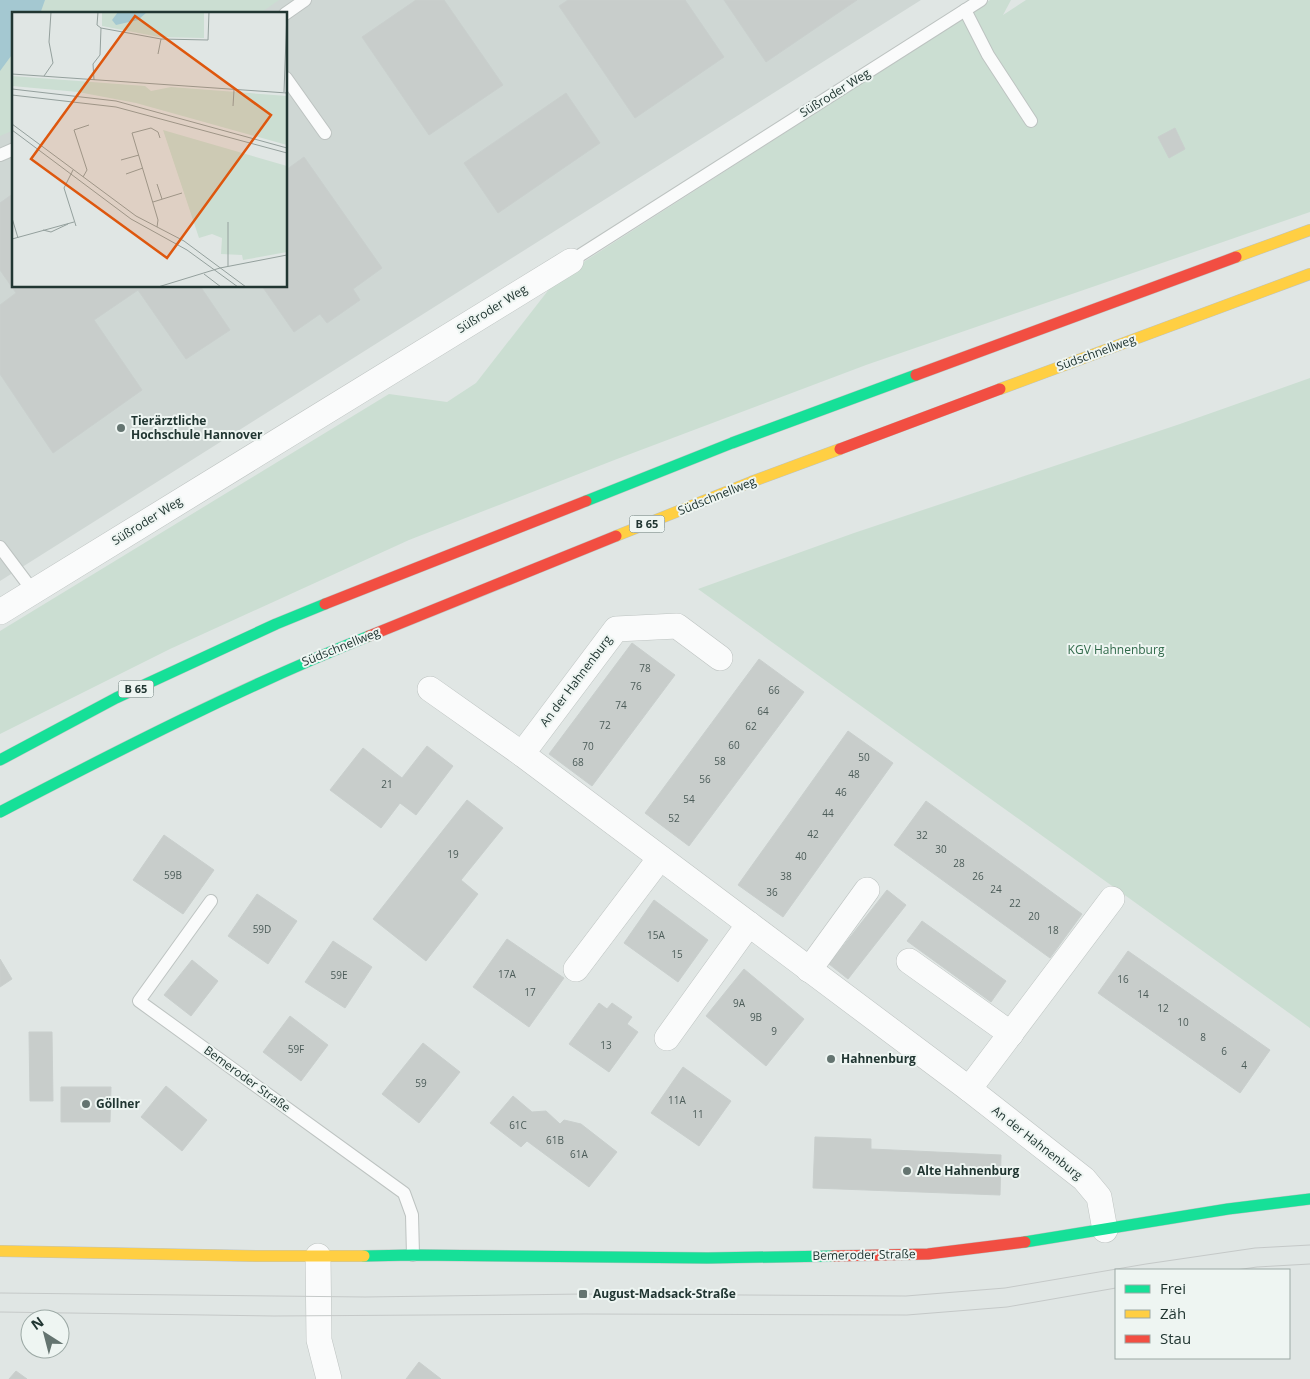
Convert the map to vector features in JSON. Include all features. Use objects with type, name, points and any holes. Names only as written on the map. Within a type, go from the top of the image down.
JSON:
[{"type":"main road","name":"B 65","points":[[0,760],[116,698],[276,624],[732,443],[1310,230]]},
{"type":"main road","name":"Südschnellweg","points":[[0,812],[136,741],[298,664],[751,482],[1310,274]]},
{"type":"main road","name":"Bemeroder Straße","points":[[0,1251],[365,1257],[413,1255],[708,1258],[928,1254],[1017,1243],[1228,1209],[1310,1199]]},
{"type":"street","name":"Süßroder Weg","points":[[0,612],[571,261]]},
{"type":"street","name":"An der Hahnenburg","points":[[522,754],[616,629],[677,626],[720,658]]},
{"type":"street","name":"An der Hahnenburg","points":[[430,689],[522,754],[969,1090],[1084,1179],[1099,1196],[1105,1230]]},
{"type":"street","points":[[576,968],[660,858]]},
{"type":"street","points":[[809,970],[867,890]]},
{"type":"street","points":[[969,1090],[1112,899]]},
{"type":"street","points":[[666,1038],[748,924]]},
{"type":"street","points":[[909,961],[1011,1034]]},
{"type":"street","points":[[318,1256],[319,1340],[329,1379]]},
{"type":"lane","points":[[288,12],[305,0]]},
{"type":"lane","name":"Süßroder Weg","points":[[571,261],[981,0]]},
{"type":"lane","points":[[966,10],[988,55],[1030,121]]},
{"type":"lane","points":[[288,81],[325,133]]},
{"type":"lane","points":[[0,155],[12,150]]},
{"type":"lane","points":[[0,547],[33,591]]},
{"type":"lane","name":"Bemeroder Straße","points":[[211,901],[139,1000],[404,1193],[412,1214],[413,1255]]},
{"type":"shaded area","name":"Tierärztliche Hochschule Hannover","points":[[0,0],[921,0],[0,581]]},
{"type":"green space","points":[[0,0],[279,0],[262,12],[12,12],[12,131],[0,136]]},
{"type":"green space","points":[[990,0],[1011,0],[1003,15],[1026,0],[1310,0],[1310,212],[866,365],[409,540],[170,649],[0,734],[0,631],[389,394],[447,402],[476,383],[557,279]]},
{"type":"green space","name":"KGV Hahnenburg","points":[[1310,378],[1310,1028],[698,589],[854,533],[1180,424]]},
{"type":"water","points":[[0,0],[45,0],[41,12],[12,12],[12,55],[0,71]]},
{"type":"building","points":[[416,0],[444,0],[503,85],[429,135],[362,37]]},
{"type":"building","points":[[568,0],[685,0],[724,57],[635,118],[559,6]]},
{"type":"building","points":[[724,0],[857,0],[766,62]]},
{"type":"building","points":[[566,93],[600,143],[498,213],[464,163]]},
{"type":"building","points":[[1175,128],[1185,149],[1169,158],[1158,137]]},
{"type":"building","points":[[304,157],[382,268],[353,289],[360,300],[327,323],[320,314],[294,332],[263,288],[288,288],[288,169]]},
{"type":"building","points":[[12,194],[12,287],[0,270],[0,203]]},
{"type":"building","points":[[13,288],[201,288],[230,330],[186,359],[138,290],[94,320],[142,390],[53,453],[0,374],[0,305],[16,293]]},
{"type":"building","points":[[632,643],[675,675],[592,786],[549,754]]},
{"type":"building","points":[[759,659],[804,692],[689,846],[645,813]]},
{"type":"building","points":[[848,731],[893,763],[783,917],[738,885]]},
{"type":"building","points":[[427,746],[453,766],[416,815],[400,803],[381,828],[330,790],[363,748],[402,778]]},
{"type":"building","points":[[467,800],[503,828],[461,880],[478,894],[426,961],[373,919]]},
{"type":"building","points":[[926,801],[1082,914],[1050,958],[894,845]]},
{"type":"building","points":[[164,835],[214,870],[183,914],[133,880]]},
{"type":"building","points":[[887,890],[906,905],[848,979],[829,964]]},
{"type":"building","points":[[257,894],[297,921],[268,964],[228,936]]},
{"type":"building","points":[[654,900],[708,940],[678,982],[624,943]]},
{"type":"building","points":[[922,921],[1006,981],[991,1002],[907,941]]},
{"type":"building","points":[[507,939],[564,978],[529,1027],[473,987]]},
{"type":"building","points":[[333,941],[372,967],[345,1008],[305,982]]},
{"type":"building","points":[[1128,951],[1270,1050],[1240,1093],[1098,993]]},
{"type":"building","points":[[0,959],[12,979],[0,987]]},
{"type":"building","points":[[192,960],[218,981],[191,1016],[164,995]]},
{"type":"building","points":[[744,969],[804,1019],[766,1066],[706,1016]]},
{"type":"building","points":[[599,1003],[607,1009],[612,1003],[632,1017],[627,1024],[638,1032],[609,1072],[569,1044]]},
{"type":"building","points":[[290,1016],[328,1045],[301,1081],[263,1052]]},
{"type":"building","points":[[29,1032],[52,1032],[53,1101],[30,1101]]},
{"type":"building","points":[[423,1043],[460,1072],[419,1123],[382,1094]]},
{"type":"building","points":[[683,1067],[731,1101],[699,1146],[651,1113]]},
{"type":"building","points":[[166,1086],[207,1120],[182,1151],[141,1117]]},
{"type":"building","name":"Göllner","points":[[61,1087],[111,1087],[110,1122],[61,1122]]},
{"type":"building","points":[[513,1096],[532,1112],[546,1111],[560,1124],[564,1120],[581,1124],[617,1152],[589,1187],[527,1141],[521,1147],[490,1123]]},
{"type":"building","name":"Alte Hahnenburg","points":[[815,1137],[871,1139],[871,1149],[1001,1155],[1000,1195],[813,1188]]},
{"type":"building","points":[[419,1362],[441,1379],[406,1379]]},
{"type":"building","points":[[16,1371],[27,1379],[9,1379]]},
{"type":"tram line","points":[[1117,1269],[1255,1248],[1310,1245]]},
{"type":"tram line","points":[[1243,1269],[1310,1264]]},
{"type":"tram line","points":[[0,1293],[365,1297],[583,1294],[906,1296],[1005,1288],[1115,1269]]},
{"type":"tram line","points":[[0,1312],[274,1316],[584,1314],[907,1315],[1007,1307],[1115,1288]]},
{"type":"traffic: fast","points":[[586,501],[732,443],[916,375]]},
{"type":"traffic: fast","points":[[0,760],[116,698],[276,624],[325,604]]},
{"type":"traffic: fast","points":[[0,812],[228,697],[369,636]]},
{"type":"traffic: fast","points":[[1025,1242],[1228,1209],[1310,1199]]},
{"type":"traffic: fast","points":[[364,1256],[708,1258],[833,1256]]},
{"type":"traffic: slow","points":[[1236,257],[1310,230]]},
{"type":"traffic: slow","points":[[1000,389],[1310,274]]},
{"type":"traffic: slow","points":[[616,536],[840,449]]},
{"type":"traffic: slow","points":[[0,1251],[364,1256]]},
{"type":"traffic: jam","points":[[916,375],[1236,257]]},
{"type":"traffic: jam","points":[[840,449],[1000,389]]},
{"type":"traffic: jam","points":[[325,604],[586,501]]},
{"type":"traffic: jam","points":[[369,636],[616,536]]},
{"type":"traffic: jam","points":[[833,1256],[928,1254],[1025,1242]]},
{"type":"place","name":"Tierärztliche Hochschule Hannover","points":[[121,428]]},
{"type":"place","name":"Hahnenburg","points":[[831,1059]]},
{"type":"place","name":"Göllner","points":[[86,1104]]},
{"type":"place","name":"Alte Hahnenburg","points":[[907,1171]]},
{"type":"place","name":"August-Madsack-Straße","points":[[583,1294]]}]
